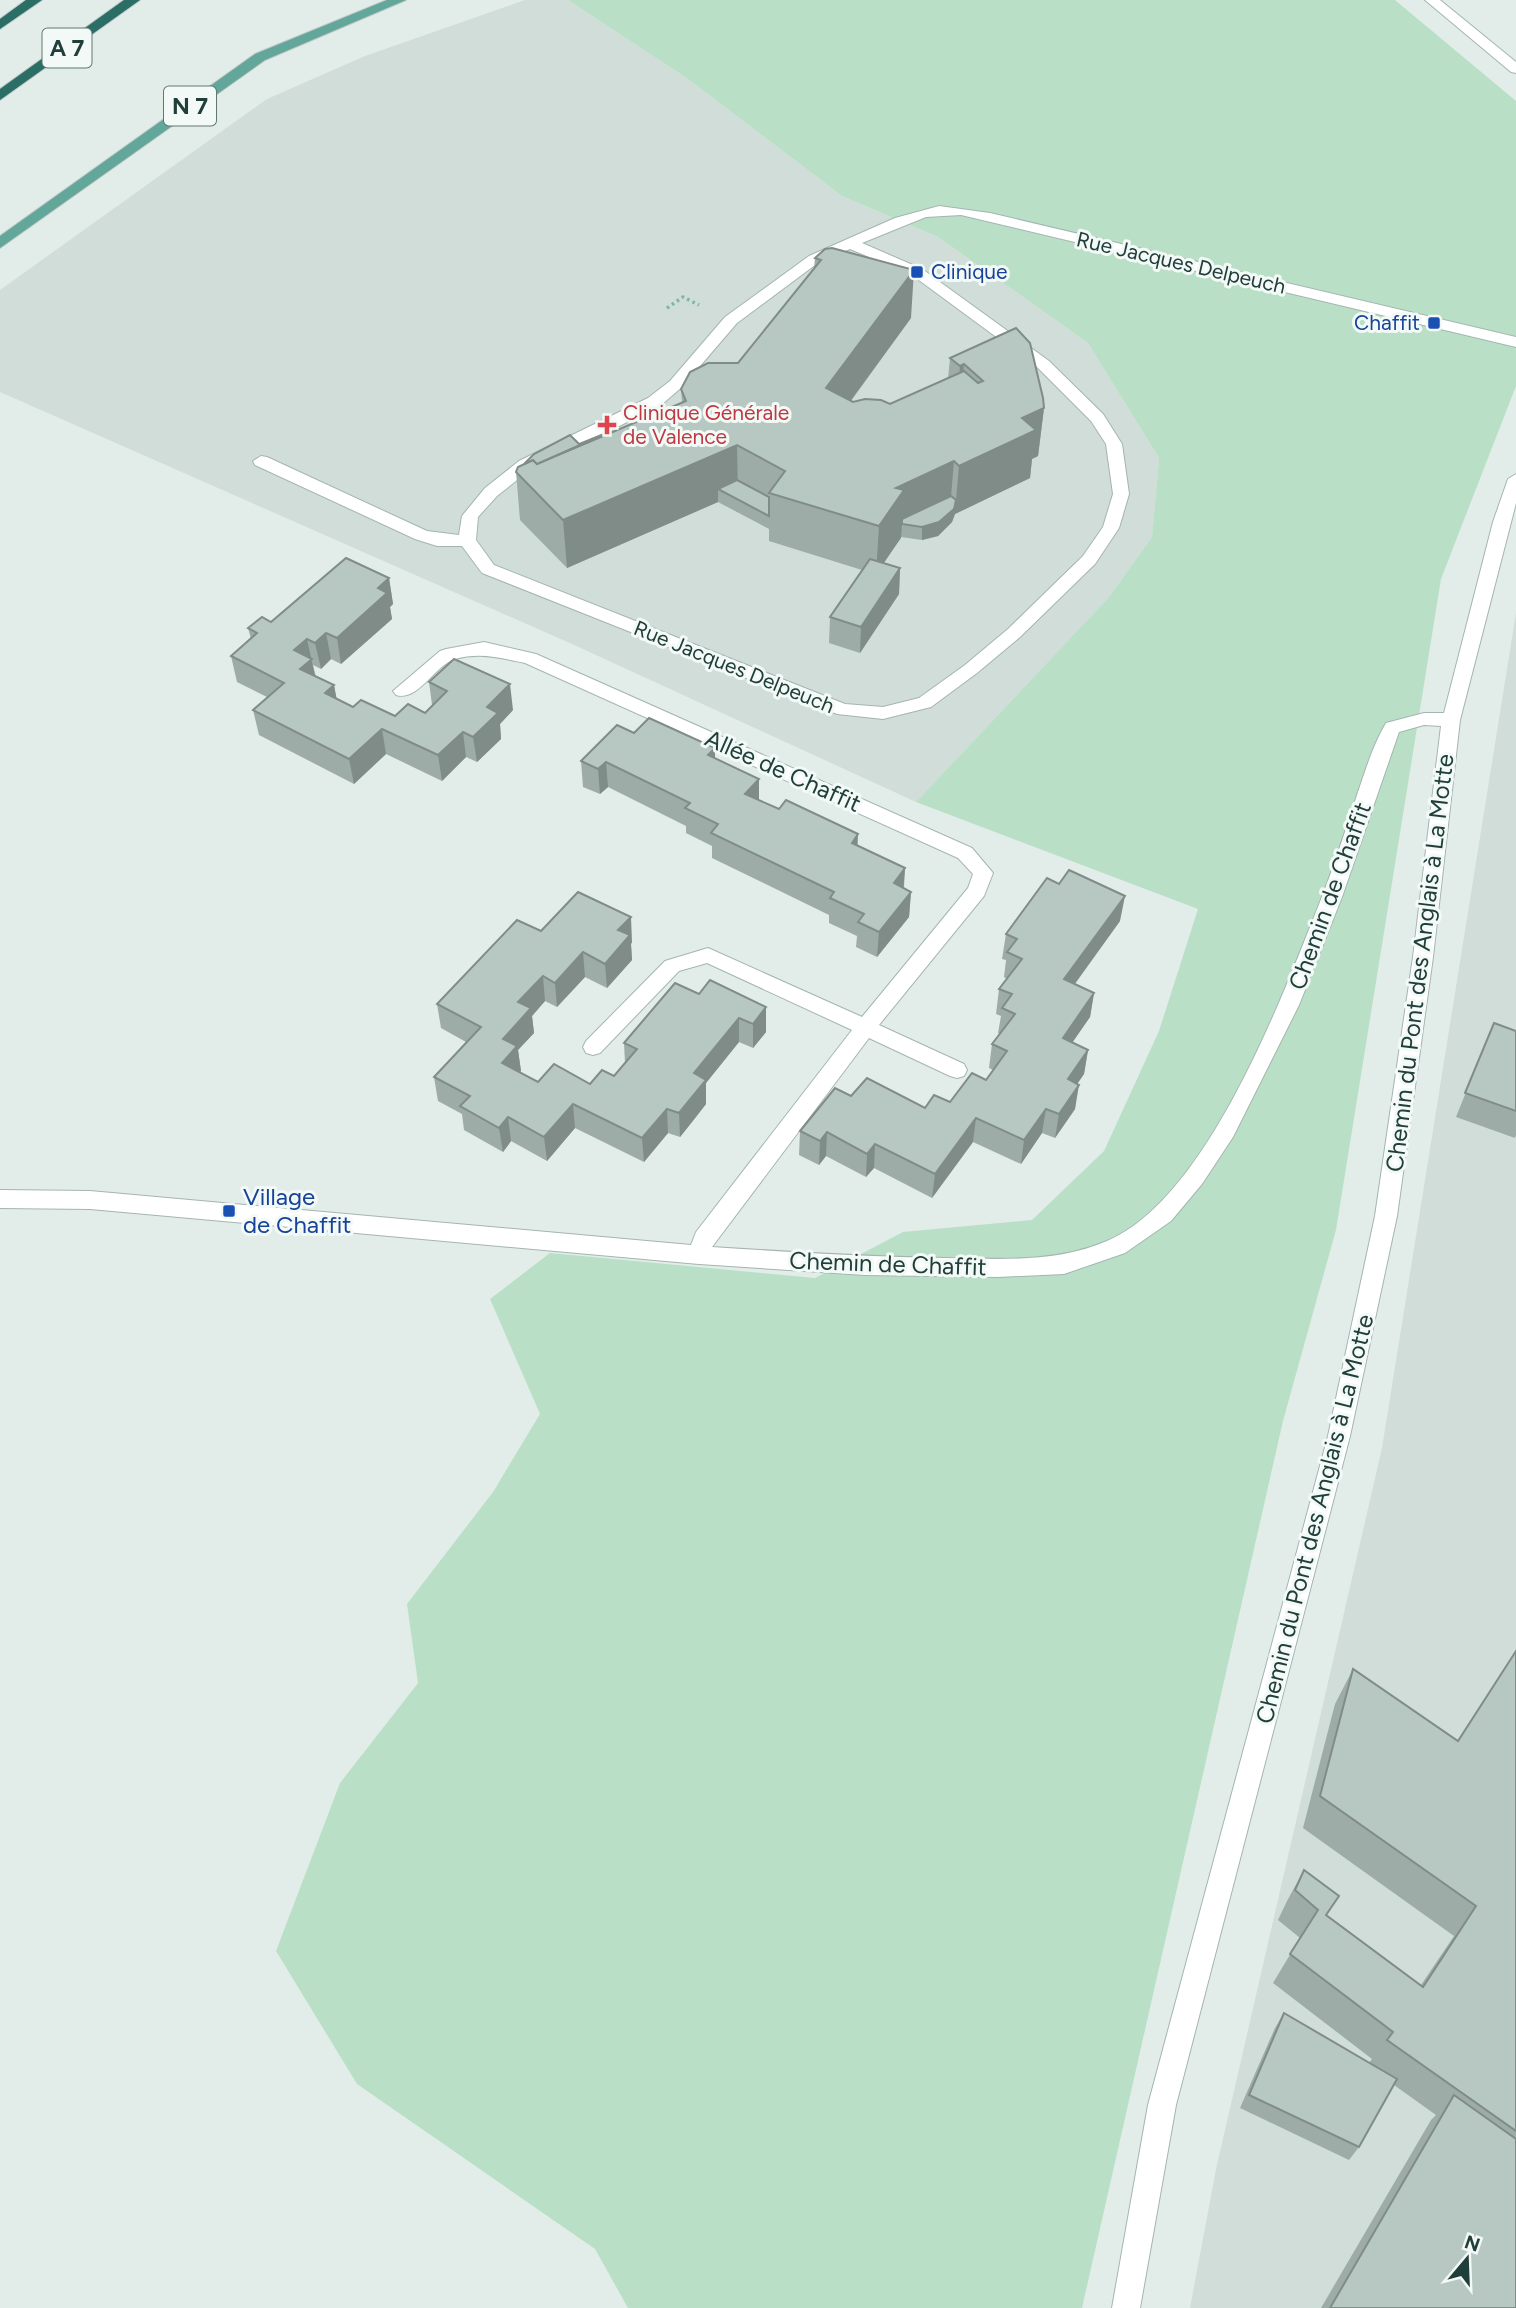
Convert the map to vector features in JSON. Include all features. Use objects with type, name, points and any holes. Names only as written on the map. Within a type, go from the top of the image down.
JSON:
[{"type":"highway","name":"A 7","points":[[0,24],[35,0]]},
{"type":"highway","name":"A 7","points":[[0,96],[133,0]]},
{"type":"main road","name":"N 7","points":[[0,243],[260,57],[399,0]]},
{"type":"street","points":[[1432,0],[1516,69]]},
{"type":"street","name":"Rue Jacques Delpeuch","points":[[849,243],[916,272],[1043,364],[1097,418],[1114,444],[1121,494],[1111,528],[1088,560],[1014,633],[925,703],[883,713],[843,710],[488,569],[467,541],[470,516],[491,492],[525,465],[654,402],[676,384],[730,320],[814,260],[849,243],[939,210],[961,211],[1516,342]]},
{"type":"street","points":[[261,461],[421,535],[437,540],[467,541]]},
{"type":"street","name":"Chemin du Pont des Anglais à La Motte","points":[[1126,2308],[1162,2105],[1339,1436],[1386,1216],[1423,957],[1451,720],[1501,522],[1516,479]]},
{"type":"street","name":"Allée de Chaffit","points":[[402,691],[446,655],[484,648],[530,658],[965,853],[983,873],[977,891],[867,1026],[704,1238],[699,1255]]},
{"type":"street","name":"Chemin de Chaffit","points":[[0,1199],[90,1200],[699,1255],[865,1266],[998,1268],[1064,1265],[1117,1247],[1163,1215],[1195,1178],[1226,1131],[1289,1005],[1332,898],[1380,756],[1392,729],[1424,719],[1451,720]]},
{"type":"street","points":[[593,1047],[672,966],[708,955],[867,1026],[957,1070]]},
{"type":"path","points":[[667,309],[683,297],[692,302]]},
{"type":"shaded area","name":"Clinique Générale de Valence","points":[[525,0],[568,0],[688,79],[842,196],[938,237],[1088,343],[1159,458],[1152,537],[1109,597],[916,802],[572,644],[0,392],[0,290],[267,99],[365,56]]},
{"type":"shaded area","points":[[1516,613],[1516,2308],[1190,2308],[1216,2169],[1382,1448]]},
{"type":"green space","points":[[568,0],[1395,0],[1516,101],[1516,386],[1441,579],[1336,1230],[1283,1421],[1082,2308],[628,2308],[595,2249],[357,2084],[276,1951],[340,1783],[418,1683],[407,1604],[493,1492],[540,1414],[490,1299],[550,1253],[815,1278],[903,1232],[1032,1220],[1104,1151],[1159,1031],[1198,909],[916,802],[1109,597],[1152,537],[1159,458],[1088,343],[938,237],[842,196],[688,79]]},
{"type":"building","points":[[832,248],[914,270],[826,388],[853,402],[865,399],[881,400],[890,404],[964,371],[978,383],[983,381],[964,364],[960,366],[950,358],[1016,328],[1030,343],[1043,398],[1044,408],[1022,418],[1036,430],[959,466],[954,461],[896,488],[904,490],[879,526],[769,493],[785,471],[737,445],[563,520],[516,472],[518,467],[533,460],[537,464],[686,401],[681,389],[690,372],[708,363],[738,363],[821,260],[815,258],[825,249]]},
{"type":"building","points":[[604,434],[605,435],[579,444]]},
{"type":"building","points":[[570,435],[580,445],[537,464],[533,460],[524,464],[534,454]]},
{"type":"building","points":[[737,480],[769,497],[769,516],[718,489]]},
{"type":"building","points":[[951,496],[956,500],[954,509],[939,522],[922,527],[902,524],[902,519]]},
{"type":"building","points":[[346,558],[389,578],[378,588],[387,593],[337,638],[326,633],[315,643],[307,639],[294,650],[312,659],[300,669],[334,685],[325,693],[353,707],[361,700],[395,716],[408,704],[425,713],[447,691],[429,682],[454,659],[510,684],[487,707],[498,713],[473,737],[463,732],[438,755],[382,729],[349,759],[253,710],[284,683],[231,656],[257,633],[248,628],[262,617],[271,622]]},
{"type":"building","points":[[870,559],[900,568],[861,627],[830,617]]},
{"type":"building","points":[[649,718],[715,748],[708,755],[759,779],[745,794],[779,809],[786,800],[858,834],[852,843],[905,868],[894,883],[911,892],[879,932],[858,922],[864,914],[830,898],[834,892],[711,833],[718,824],[685,808],[690,803],[606,762],[598,769],[581,761],[617,725],[634,733]]},
{"type":"building","points":[[1069,870],[1125,896],[1064,979],[1094,993],[1063,1038],[1088,1050],[1068,1079],[1079,1085],[1059,1114],[1046,1109],[1024,1140],[976,1118],[935,1174],[875,1144],[867,1154],[827,1132],[820,1141],[800,1131],[835,1088],[851,1096],[867,1078],[925,1108],[934,1095],[950,1102],[972,1073],[986,1080],[1007,1051],[992,1044],[1015,1014],[1002,1008],[1012,994],[999,989],[1022,959],[1007,952],[1017,939],[1006,934],[1047,878],[1059,884]]},
{"type":"building","points":[[578,892],[631,917],[618,930],[630,935],[605,964],[583,952],[555,983],[543,976],[518,1002],[531,1008],[503,1039],[517,1046],[502,1063],[538,1082],[554,1064],[590,1084],[602,1070],[614,1076],[637,1049],[624,1043],[675,983],[699,994],[710,980],[766,1007],[753,1024],[739,1018],[694,1073],[706,1080],[679,1113],[667,1109],[642,1138],[573,1104],[544,1137],[508,1117],[499,1128],[460,1106],[470,1096],[434,1077],[481,1027],[437,1004],[517,920],[541,931]]},
{"type":"building","points":[[1494,1023],[1516,1031],[1516,1111],[1465,1093]]},
{"type":"building","points":[[1516,1651],[1516,2131],[1387,2040],[1393,2032],[1290,1954],[1318,1910],[1295,1890],[1304,1870],[1339,1896],[1326,1915],[1423,1987],[1476,1906],[1320,1796],[1353,1669],[1458,1741]]},
{"type":"building","points":[[1284,2013],[1397,2079],[1359,2147],[1249,2095]]},
{"type":"building","points":[[1454,2095],[1516,2139],[1516,2308],[1330,2308]]},
{"type":"place","name":"Clinique","points":[[917,272]]},
{"type":"place","name":"Chaffit","points":[[1434,323]]},
{"type":"place","name":"Clinique Générale de Valence","points":[[607,425]]},
{"type":"place","name":"Village de Chaffit","points":[[229,1211]]}]
